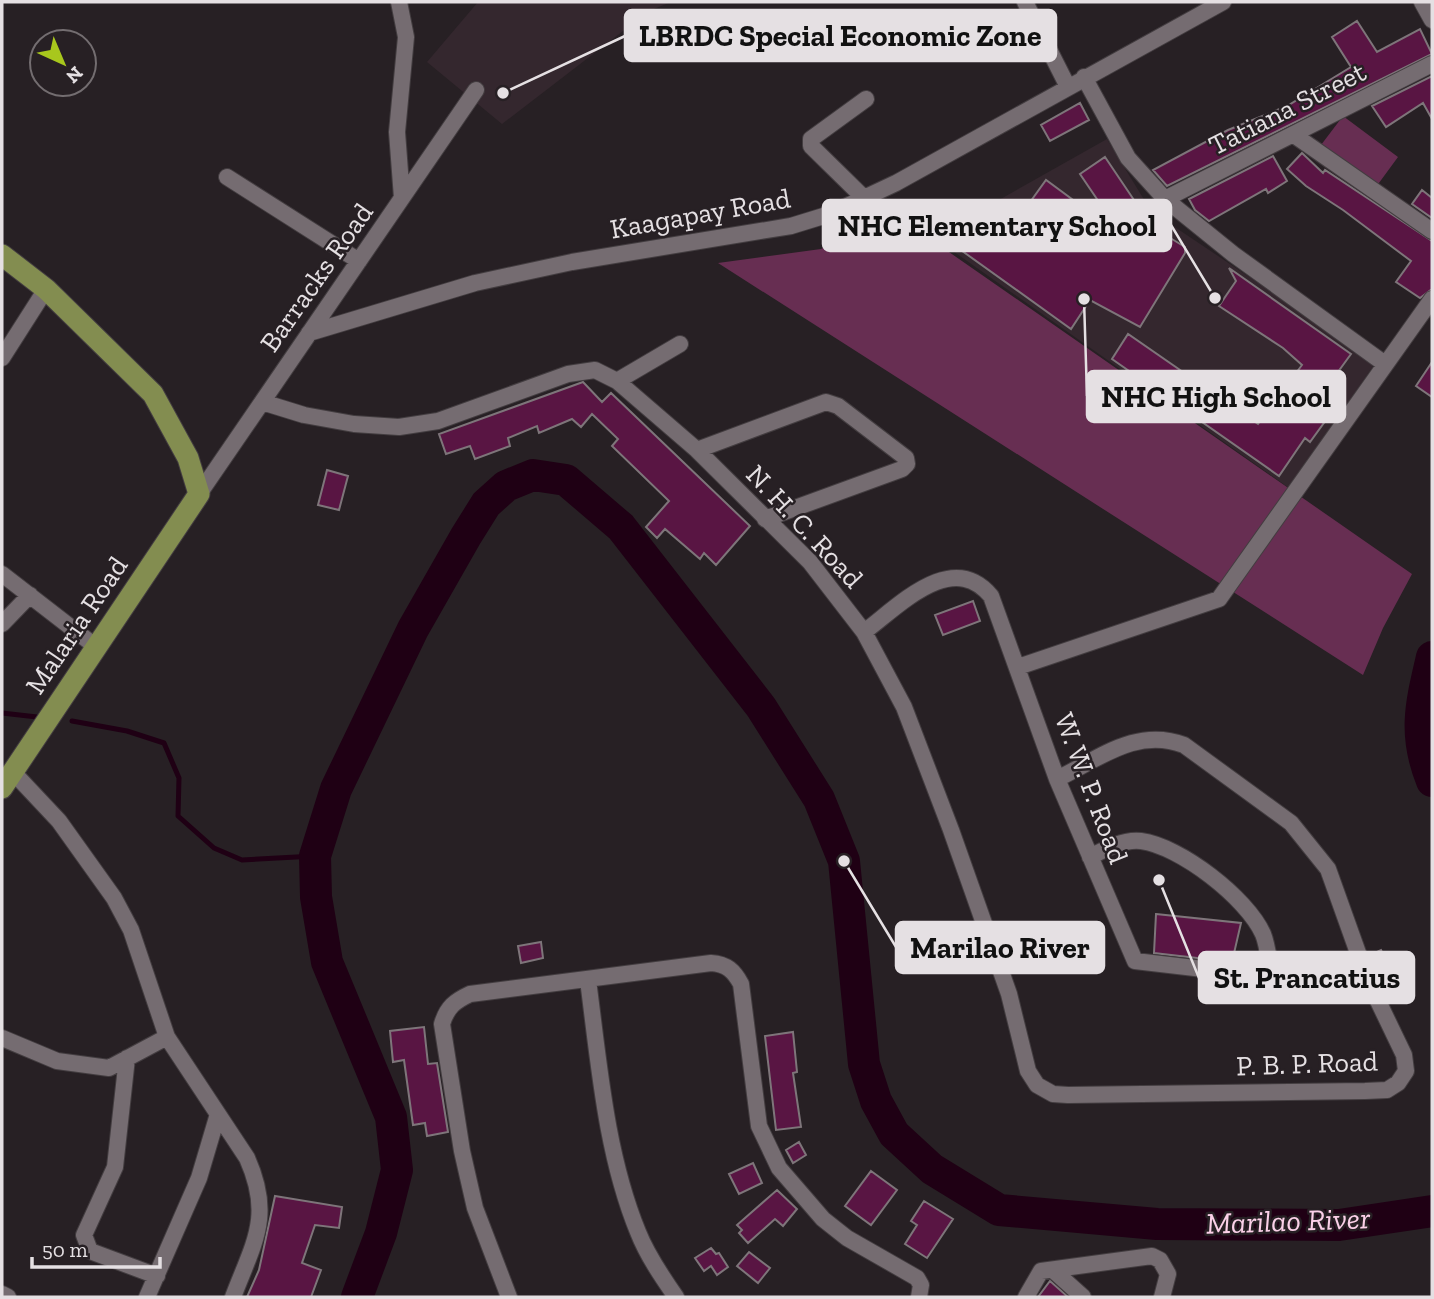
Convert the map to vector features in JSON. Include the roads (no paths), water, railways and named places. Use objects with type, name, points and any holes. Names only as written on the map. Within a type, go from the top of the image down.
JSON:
[{"type":"main road","points":[[2,255],[46,289],[153,394],[188,458],[199,494]]},
{"type":"main road","name":"Malaria Road","points":[[7,779],[199,494]]},
{"type":"street","points":[[398,2],[406,37],[397,132],[402,198]]},
{"type":"street","points":[[1025,2],[1068,87]]},
{"type":"street","name":"Kaagapay Road","points":[[309,333],[475,283],[572,262],[791,226],[830,214],[896,183],[1223,2]]},
{"type":"street","points":[[1422,2],[1432,20]]},
{"type":"street","name":"Tatiana Street","points":[[1165,199],[1432,64]]},
{"type":"street","points":[[1084,78],[1128,158],[1165,199],[1233,254],[1385,364]]},
{"type":"street","name":"Barracks Road","points":[[199,494],[476,90]]},
{"type":"street","points":[[863,197],[811,146],[811,139],[866,99]]},
{"type":"street","points":[[1294,135],[1432,231]]},
{"type":"street","points":[[227,177],[359,261]]},
{"type":"street","points":[[2,358],[46,289]]},
{"type":"street","points":[[1018,667],[1219,600],[1432,299]]},
{"type":"street","points":[[617,381],[680,344]]},
{"type":"street","name":"N. H. C. Road","points":[[261,402],[316,417],[399,427],[438,421],[568,374],[595,370],[617,381],[697,450],[810,562],[864,632],[904,707],[951,830],[1009,994],[1028,1071],[1037,1085]]},
{"type":"street","points":[[697,450],[826,402],[838,406],[906,458],[907,464],[902,469],[765,519]]},
{"type":"street","points":[[2,574],[95,646]]},
{"type":"street","name":"W. W. P. Road","points":[[864,632],[927,586],[956,576],[968,577],[982,584],[991,596],[1058,779],[1135,961],[1272,976],[1367,978]]},
{"type":"street","points":[[2,624],[30,595]]},
{"type":"street","name":"P. B. P. Road","points":[[1037,1085],[1053,1094],[1068,1095],[1387,1090],[1398,1083],[1406,1070],[1404,1055],[1367,978],[1328,869],[1311,845],[1290,823],[1185,745],[1168,739],[1136,740],[1058,779]]},
{"type":"street","points":[[7,779],[59,821],[114,898],[131,930],[167,1037],[247,1158],[257,1185],[262,1213],[258,1233],[233,1297]]},
{"type":"street","points":[[1090,857],[1110,846],[1138,841],[1162,846],[1202,870],[1250,913],[1264,936],[1272,976]]},
{"type":"street","points":[[509,1297],[475,1208],[462,1151],[442,1024],[451,1005],[470,994],[711,963],[729,968],[741,984],[759,1126],[779,1168],[823,1219],[848,1238],[917,1278],[921,1285],[919,1297]]},
{"type":"street","points":[[588,980],[610,1128],[624,1191],[638,1233],[676,1297]]},
{"type":"street","points":[[2,1038],[57,1061],[83,1067],[109,1068],[167,1037]]},
{"type":"street","points":[[127,1058],[115,1167],[84,1235],[90,1251],[157,1276]]},
{"type":"street","points":[[147,1297],[199,1178],[218,1114]]},
{"type":"street","points":[[1026,1297],[1041,1271],[1152,1256],[1166,1266],[1168,1274],[1162,1297]]},
{"type":"street","points":[[1054,1269],[1083,1297]]},
{"type":"street","points":[[2,1294],[8,1297]]},
{"type":"waterway","name":"Marilao River","points":[[357,1297],[381,1233],[397,1170],[391,1117],[327,962],[316,897],[315,856],[336,789],[413,629],[466,536],[486,504],[506,486],[533,475],[566,480],[621,527],[761,707],[819,799],[844,861],[864,1064],[876,1101],[894,1134],[932,1169],[999,1210],[1157,1224],[1339,1225],[1432,1211]]},
{"type":"waterway","name":"Marilao River","points":[[1432,657],[1421,719],[1422,748],[1432,781]]},
{"type":"waterway","points":[[2,713],[37,717]]},
{"type":"waterway","points":[[72,721],[127,731],[164,743],[179,778],[178,816],[214,848],[242,860],[315,856]]},
{"type":"place","name":"LBRDC Special Economic Zone","points":[[503,93]]},
{"type":"place","name":"NHC Elementary School","points":[[1215,298]]},
{"type":"place","name":"NHC High School","points":[[1084,299]]},
{"type":"place","name":"Marilao River","points":[[844,861]]},
{"type":"place","name":"St. Prancatius","points":[[1159,880]]}]
